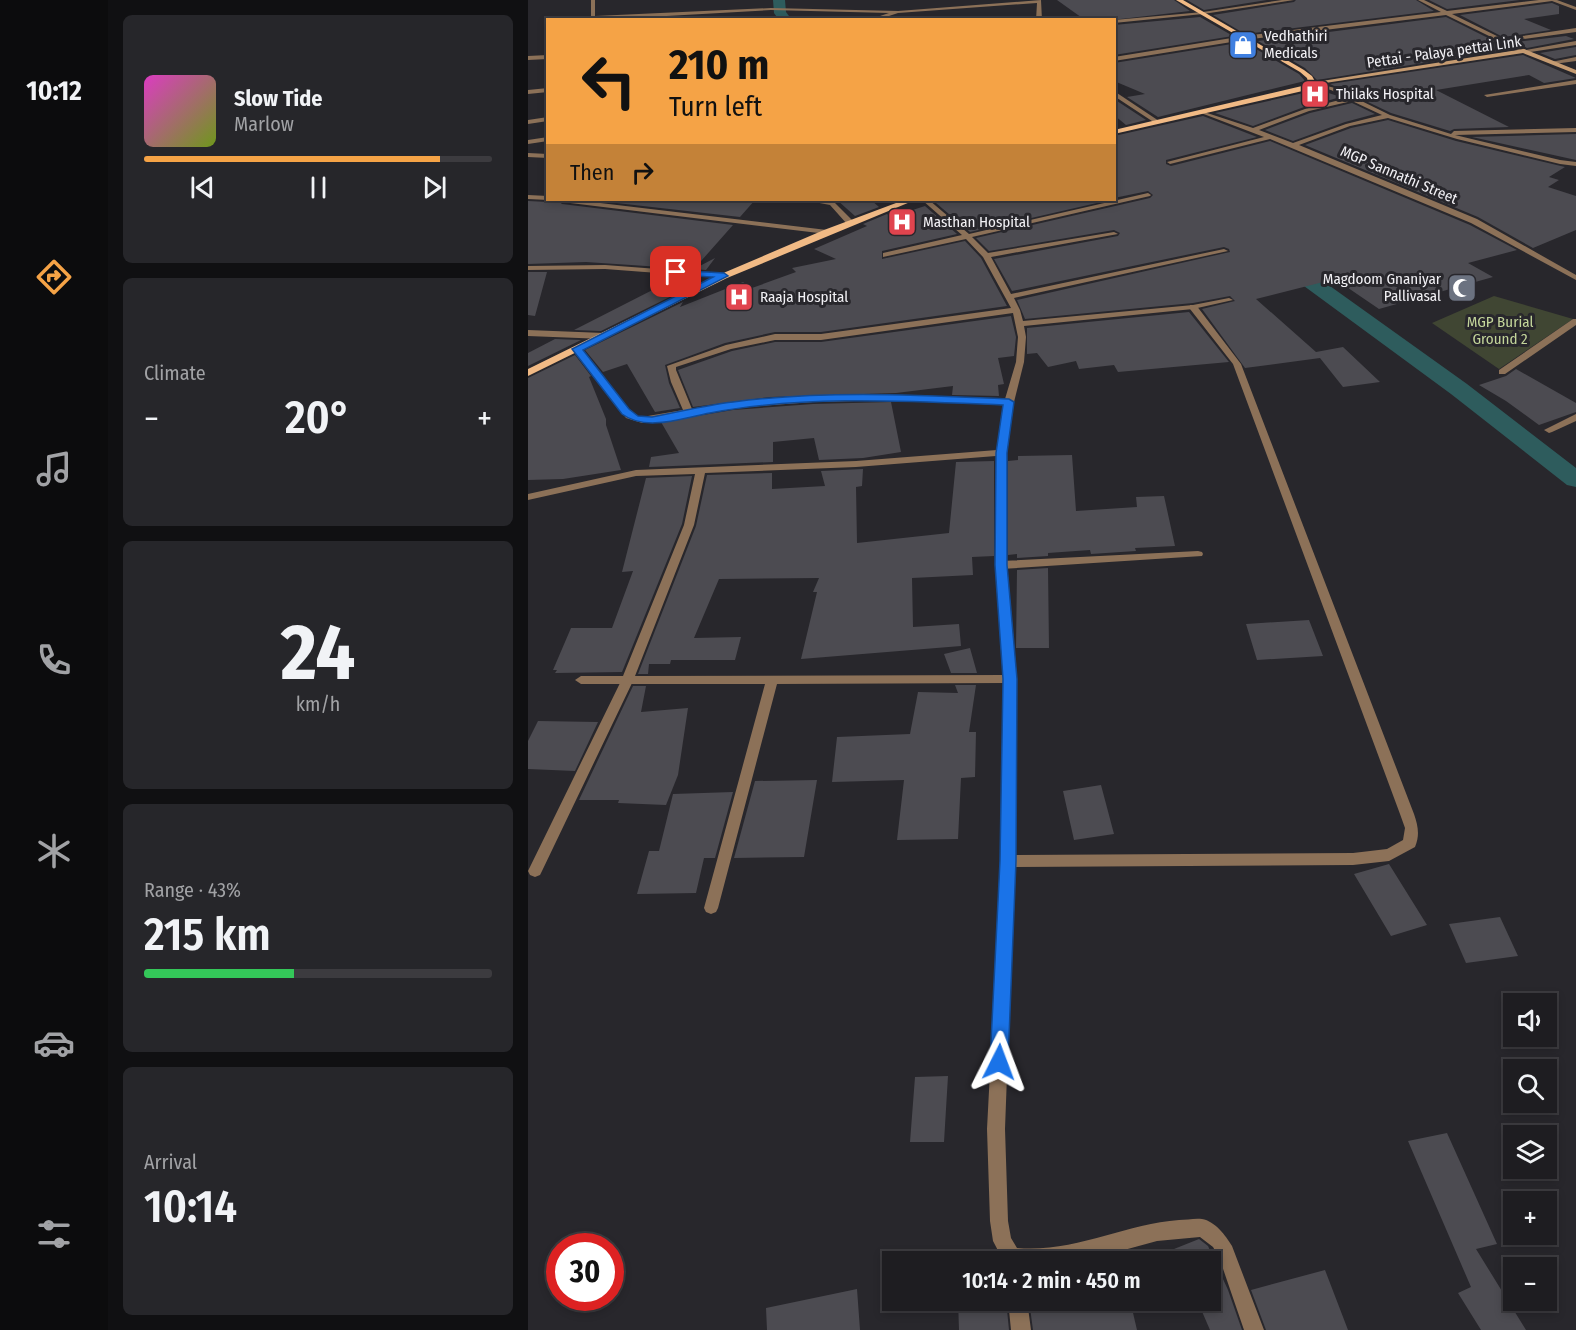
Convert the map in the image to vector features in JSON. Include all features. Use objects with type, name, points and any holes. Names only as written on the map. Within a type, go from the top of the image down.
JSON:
[{"type":"main road","points":[[1116,132],[1312,84],[1310,77],[1302,71],[1179,0]]},
{"type":"main road","points":[[528,373],[724,276],[850,222],[908,201]]},
{"type":"street","points":[[593,0],[594,18]]},
{"type":"street","points":[[606,18],[717,9],[794,8],[898,12],[1039,0],[1039,18]]},
{"type":"street","points":[[1116,22],[1203,13],[1292,0]]},
{"type":"street","points":[[1420,0],[1526,51],[1576,44]]},
{"type":"street","points":[[1116,59],[1443,12],[1552,0],[1576,9]]},
{"type":"street","points":[[877,18],[898,12]]},
{"type":"street","points":[[1503,40],[1576,30]]},
{"type":"street","name":"Pettai - Palaya pettai Link","points":[[1312,84],[1526,51],[1576,72]]},
{"type":"street","points":[[528,58],[546,57]]},
{"type":"street","points":[[1554,62],[1576,59]]},
{"type":"street","points":[[1487,95],[1576,82]]},
{"type":"street","points":[[1312,84],[1328,88],[1388,116],[1444,133],[1508,151],[1576,164]]},
{"type":"street","points":[[528,92],[546,90]]},
{"type":"street","points":[[1116,94],[1157,122]]},
{"type":"street","points":[[1252,130],[1307,110],[1351,99]]},
{"type":"street","name":"MGP Sannathi Street","points":[[1203,112],[1293,145],[1474,221],[1576,278]]},
{"type":"street","points":[[1293,145],[1348,125],[1388,116]]},
{"type":"street","points":[[528,122],[546,118]]},
{"type":"street","points":[[1444,133],[1576,130]]},
{"type":"street","points":[[1170,162],[1270,137]]},
{"type":"street","points":[[528,142],[546,139]]},
{"type":"street","points":[[528,155],[546,156]]},
{"type":"street","points":[[886,255],[1148,195]]},
{"type":"street","points":[[528,197],[546,198]]},
{"type":"street","points":[[570,201],[827,232]]},
{"type":"street","points":[[830,201],[850,222]]},
{"type":"street","points":[[926,201],[968,237],[986,256],[1016,310],[1021,324],[1020,362],[1009,402],[1001,453],[1001,565],[1010,679],[1008,861],[996,1129],[999,1221],[1002,1241],[1008,1251]]},
{"type":"street","points":[[986,256],[1114,234]]},
{"type":"street","points":[[1009,297],[1224,251]]},
{"type":"street","points":[[528,268],[605,267],[724,276]]},
{"type":"street","points":[[1021,324],[1192,307],[1229,300]]},
{"type":"street","points":[[1008,861],[1353,859],[1389,855],[1410,843],[1412,828],[1407,814],[1238,364],[1192,307]]},
{"type":"street","points":[[688,413],[671,372],[671,366],[702,355],[775,337],[821,337],[1016,310]]},
{"type":"street","points":[[1502,372],[1576,321]]},
{"type":"street","points":[[528,333],[604,336]]},
{"type":"street","points":[[577,349],[629,416],[642,420],[733,405],[849,398],[1009,402]]},
{"type":"street","points":[[1549,430],[1576,417]]},
{"type":"street","points":[[528,497],[636,473],[856,464],[1001,453]]},
{"type":"street","points":[[535,871],[627,681],[689,525],[701,471]]},
{"type":"street","points":[[1001,565],[1198,554]]},
{"type":"street","points":[[581,680],[1010,679]]},
{"type":"street","points":[[711,908],[772,680]]},
{"type":"street","points":[[1081,1251],[1158,1232],[1203,1228],[1219,1241],[1227,1252],[1254,1330]]},
{"type":"street","points":[[1018,1311],[1021,1330]]},
{"type":"green space","name":"MGP Burial Ground 2","points":[[1494,296],[1573,319],[1499,369],[1432,323]]},
{"type":"building","points":[[1057,0],[1174,0],[1190,11],[1116,20],[1082,18]]},
{"type":"building","points":[[1187,0],[1267,0],[1204,10]]},
{"type":"building","points":[[1296,0],[1416,0],[1434,11],[1245,34],[1213,15]]},
{"type":"building","points":[[1429,0],[1520,0],[1447,9]]},
{"type":"building","points":[[1552,3],[1559,6],[1559,14],[1524,19],[1551,30],[1503,37],[1460,15]]},
{"type":"building","points":[[1200,17],[1233,36],[1116,55],[1116,25]]},
{"type":"building","points":[[1446,17],[1510,49],[1317,80],[1305,68],[1258,41]]},
{"type":"building","points":[[1566,36],[1574,39],[1527,48],[1516,42]]},
{"type":"building","points":[[1244,42],[1299,74],[1305,81],[1158,117],[1127,97],[1145,94],[1116,82],[1116,63]]},
{"type":"building","points":[[1576,47],[1576,55],[1555,59],[1540,53]]},
{"type":"building","points":[[1523,55],[1576,78],[1544,83],[1529,75],[1436,90],[1509,127],[1450,131],[1391,113],[1330,84]]},
{"type":"building","points":[[1313,88],[1341,97],[1304,107],[1253,126],[1215,113],[1308,92]]},
{"type":"building","points":[[1116,100],[1146,120],[1126,125],[1116,117]]},
{"type":"building","points":[[1352,103],[1375,114],[1293,141],[1265,130],[1310,113]]},
{"type":"building","points":[[1203,116],[1257,137],[1166,160],[1166,164],[1171,166],[1270,141],[1470,225],[1517,250],[1468,263],[1493,277],[1379,309],[1335,279],[1256,299],[1316,352],[1343,347],[1380,382],[1343,387],[1320,358],[1245,368],[1202,309],[1235,301],[1230,296],[1193,303],[1025,319],[1017,300],[1230,252],[1224,247],[1012,291],[994,259],[1118,236],[1120,233],[1114,230],[989,251],[976,238],[1150,198],[1153,195],[1148,191],[1116,198],[1116,136]]},
{"type":"building","points":[[1388,120],[1456,141],[1565,167],[1549,177],[1559,180],[1548,187],[1576,196],[1576,230],[1533,248],[1478,217],[1305,145],[1351,128]]},
{"type":"building","points":[[1576,134],[1576,160],[1472,137]]},
{"type":"building","points":[[528,201],[558,201],[562,204],[733,225],[694,269],[715,258],[706,270],[586,262],[528,264]]},
{"type":"building","points":[[599,201],[754,201],[740,217]]},
{"type":"building","points":[[838,201],[872,201],[879,207],[855,216]]},
{"type":"building","points":[[949,201],[1106,201],[970,232],[936,203]]},
{"type":"building","points":[[925,206],[957,234],[882,251],[882,259],[965,241],[981,258],[1007,306],[821,332],[775,332],[725,343],[665,365],[669,383],[680,408],[655,412],[627,364],[603,372],[585,350],[683,302],[680,307],[743,282],[752,288],[796,272],[792,268],[836,259],[814,249],[867,226],[863,224],[887,214],[891,217]]},
{"type":"building","points":[[528,272],[547,272],[535,316],[528,315]]},
{"type":"building","points":[[678,277],[700,278],[696,284],[601,331],[574,330]]},
{"type":"building","points":[[1189,312],[1229,362],[1118,372],[1114,365],[1079,369],[1076,361],[1048,367],[1037,353],[1027,354],[1027,328]]},
{"type":"building","points":[[1011,316],[1016,337],[1014,356],[998,358],[1004,384],[998,385],[999,396],[952,395],[953,386],[896,393],[770,397],[693,407],[678,370],[732,351],[775,342],[821,342]]},
{"type":"building","points":[[555,339],[581,340],[528,366],[528,353]]},
{"type":"building","points":[[575,355],[591,376],[589,377],[606,419],[621,470],[563,479],[528,480],[528,378]]},
{"type":"building","points":[[1516,369],[1576,403],[1576,412],[1539,425],[1479,385],[1506,376]]},
{"type":"building","points":[[891,402],[901,452],[863,458],[819,460],[814,438],[773,442],[773,462],[649,467],[651,457],[679,453],[661,422],[733,410],[813,404]]},
{"type":"building","points":[[1072,455],[1076,511],[1137,507],[1136,497],[1164,496],[1175,546],[1135,548],[1136,551],[1091,554],[1090,550],[1048,553],[1048,556],[1017,558],[1017,554],[1008,555],[1008,461],[1018,460],[1018,456]]},
{"type":"building","points":[[994,461],[994,556],[972,557],[973,575],[912,578],[913,627],[959,624],[961,646],[801,659],[817,592],[813,592],[819,578],[719,579],[694,638],[741,637],[735,660],[671,660],[670,664],[649,664],[648,674],[638,674],[696,526],[707,475],[772,473],[772,489],[825,486],[821,471],[863,469],[862,486],[856,487],[857,543],[949,533],[956,462]]},
{"type":"building","points":[[692,476],[682,524],[622,672],[555,673],[557,670],[553,670],[571,628],[612,628],[633,571],[622,572],[646,478]]},
{"type":"building","points":[[1048,568],[1049,648],[1016,648],[1017,570]]},
{"type":"building","points":[[1309,620],[1323,656],[1257,660],[1246,624]]},
{"type":"building","points":[[970,648],[977,673],[951,673],[944,654]]},
{"type":"building","points":[[955,685],[976,685],[969,732],[976,732],[975,777],[961,778],[958,839],[897,840],[904,780],[832,782],[837,737],[910,734],[918,692],[958,693]]},
{"type":"building","points":[[633,686],[646,686],[641,712],[688,708],[678,775],[666,805],[618,803],[619,800],[579,800]]},
{"type":"building","points":[[538,721],[598,722],[575,771],[528,769],[528,741]]},
{"type":"building","points":[[817,780],[804,857],[734,858],[755,781]]},
{"type":"building","points":[[1101,785],[1114,834],[1074,840],[1063,791]]},
{"type":"building","points":[[733,792],[715,858],[704,858],[696,893],[637,894],[649,851],[659,851],[673,794]]},
{"type":"building","points":[[1389,864],[1427,925],[1391,936],[1354,874]]},
{"type":"building","points":[[1500,917],[1518,956],[1466,963],[1449,924]]},
{"type":"building","points":[[948,1076],[944,1142],[910,1142],[915,1077]]},
{"type":"building","points":[[1447,1133],[1497,1244],[1476,1249],[1503,1293],[1503,1311],[1514,1311],[1526,1330],[1481,1330],[1458,1293],[1471,1287],[1408,1141]]},
{"type":"building","points":[[1199,1239],[1210,1251],[1175,1251],[1174,1249]]},
{"type":"building","points":[[1325,1270],[1348,1330],[1266,1330],[1251,1290]]},
{"type":"building","points":[[1221,1275],[1242,1330],[1210,1330],[1202,1311],[1221,1311]]},
{"type":"building","points":[[857,1289],[860,1330],[767,1330],[766,1308]]},
{"type":"building","points":[[958,1311],[1007,1311],[1009,1330],[959,1330]]},
{"type":"building","points":[[1030,1311],[1133,1311],[1137,1330],[1033,1330]]},
{"type":"waterway","points":[[779,0],[780,13],[784,18]]},
{"type":"waterway","points":[[1281,260],[1459,389],[1576,480]]},
{"type":"place","name":"Vedhathiri Medicals","points":[[1243,45]]},
{"type":"place","name":"Thilaks Hospital","points":[[1315,94]]},
{"type":"place","name":"Masthan Hospital","points":[[902,222]]},
{"type":"place","name":"Magdoom Gnaniyar Pallivasal","points":[[1462,288]]},
{"type":"place","name":"Raaja Hospital","points":[[739,297]]},
{"type":"route","points":[[676,272],[724,276],[577,349],[629,416],[635,419],[652,420],[733,405],[813,399],[897,397],[1009,402],[1001,453],[1001,565],[1010,679],[1008,861],[999,1062]]}]
